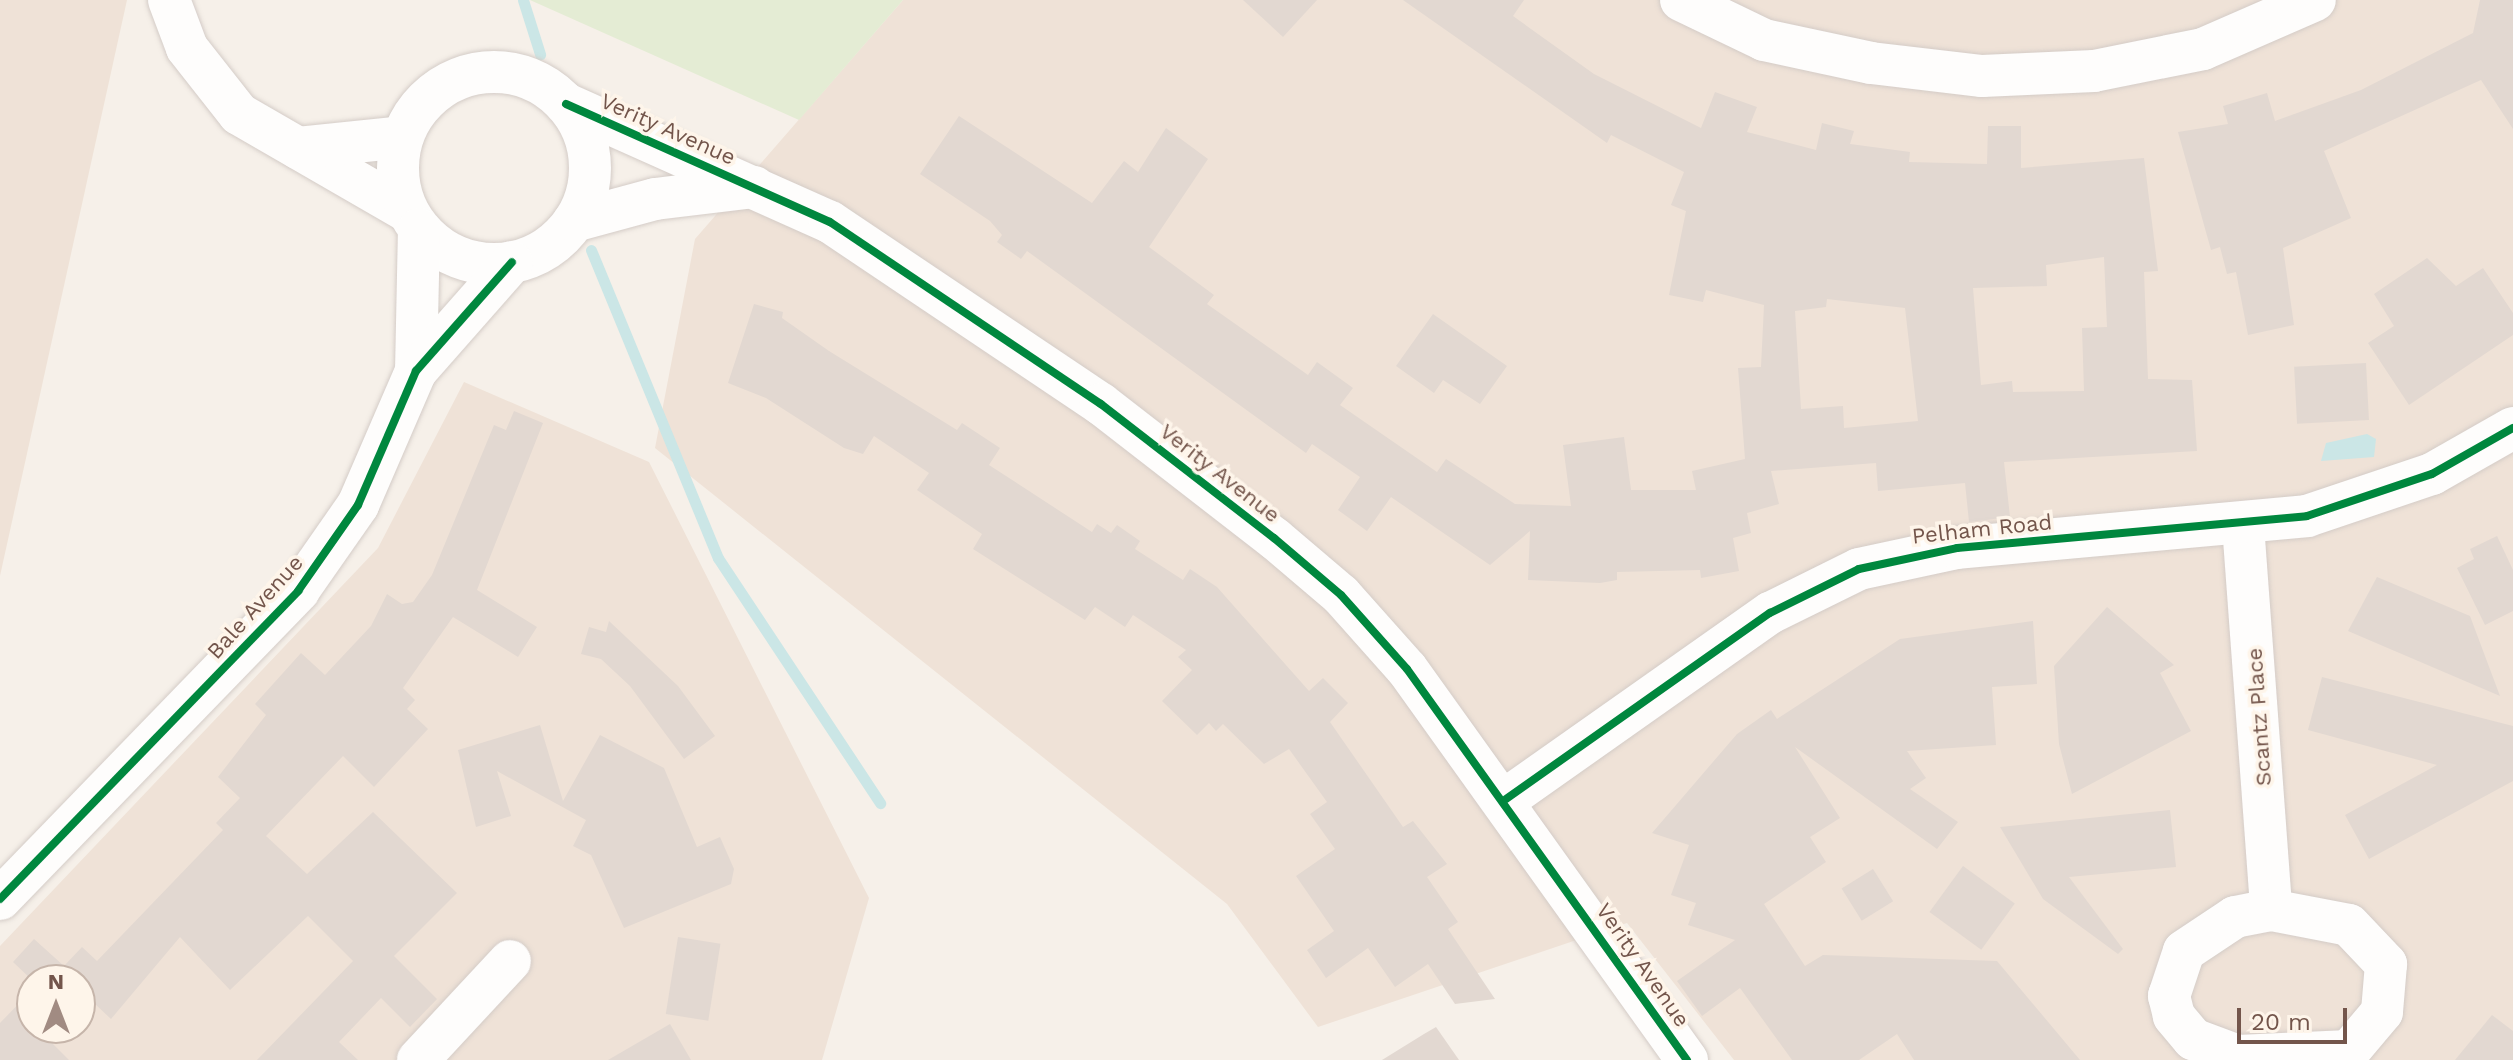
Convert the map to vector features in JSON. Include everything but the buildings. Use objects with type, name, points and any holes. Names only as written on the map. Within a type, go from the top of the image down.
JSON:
[{"type":"street","points":[[169,0],[187,48],[213,85],[239,114],[413,220],[459,258],[512,262],[536,254],[574,221],[590,174],[580,125],[566,104],[524,77],[475,74],[430,96],[402,137],[397,162],[413,220]]},
{"type":"street","points":[[1681,0],[1764,40],[1871,63],[1982,76],[2094,71],[2203,49],[2315,0]]},
{"type":"street","name":"Verity Avenue","points":[[566,104],[830,222],[1062,377],[1274,538],[1341,595],[1407,669],[1506,799],[1680,1057]]},
{"type":"street","points":[[298,148],[402,137]]},
{"type":"street","name":"Verity Avenue","points":[[574,221],[655,199],[755,187]]},
{"type":"street","name":"Bale Avenue","points":[[413,220],[416,371]]},
{"type":"street","name":"Bale Avenue","points":[[0,899],[298,591],[358,505],[416,371],[512,262]]},
{"type":"street","name":"Pelham Road","points":[[1506,799],[1770,613],[1859,569],[1957,548],[2243,525],[2374,497],[2513,428]]},
{"type":"street","name":"Scantz Place","points":[[2243,525],[2271,910]]},
{"type":"street","points":[[2271,910],[2349,925],[2386,964],[2382,1012],[2349,1051],[2238,1056],[2193,1039],[2174,1016],[2169,996],[2184,951],[2225,922],[2271,910]]},
{"type":"street","points":[[418,1060],[510,961]]},
{"type":"shaded area","points":[[0,0],[127,0],[0,576]]},
{"type":"shaded area","points":[[903,0],[2513,0],[2513,1060],[1734,1060],[1627,923],[1318,1027],[1227,904],[655,448],[695,239]]},
{"type":"shaded area","points":[[464,382],[649,462],[869,898],[822,1060],[0,1060],[0,946],[378,548]]},
{"type":"green space","points":[[530,0],[903,0],[799,120]]},
{"type":"water","points":[[2367,434],[2376,439],[2374,457],[2321,461],[2326,443]]},
{"type":"waterway","points":[[523,0],[540,54]]},
{"type":"waterway","points":[[591,250],[718,558],[880,803]]},
{"type":"cycle path","points":[[566,104],[830,222],[1101,404],[1274,538],[1341,595],[1407,669],[1687,1060]]},
{"type":"cycle path","points":[[0,899],[298,591],[358,505],[416,371],[512,262]]},
{"type":"cycle path","points":[[1506,799],[1770,613],[1859,569],[1957,548],[2307,516],[2432,474],[2513,428]]}]
